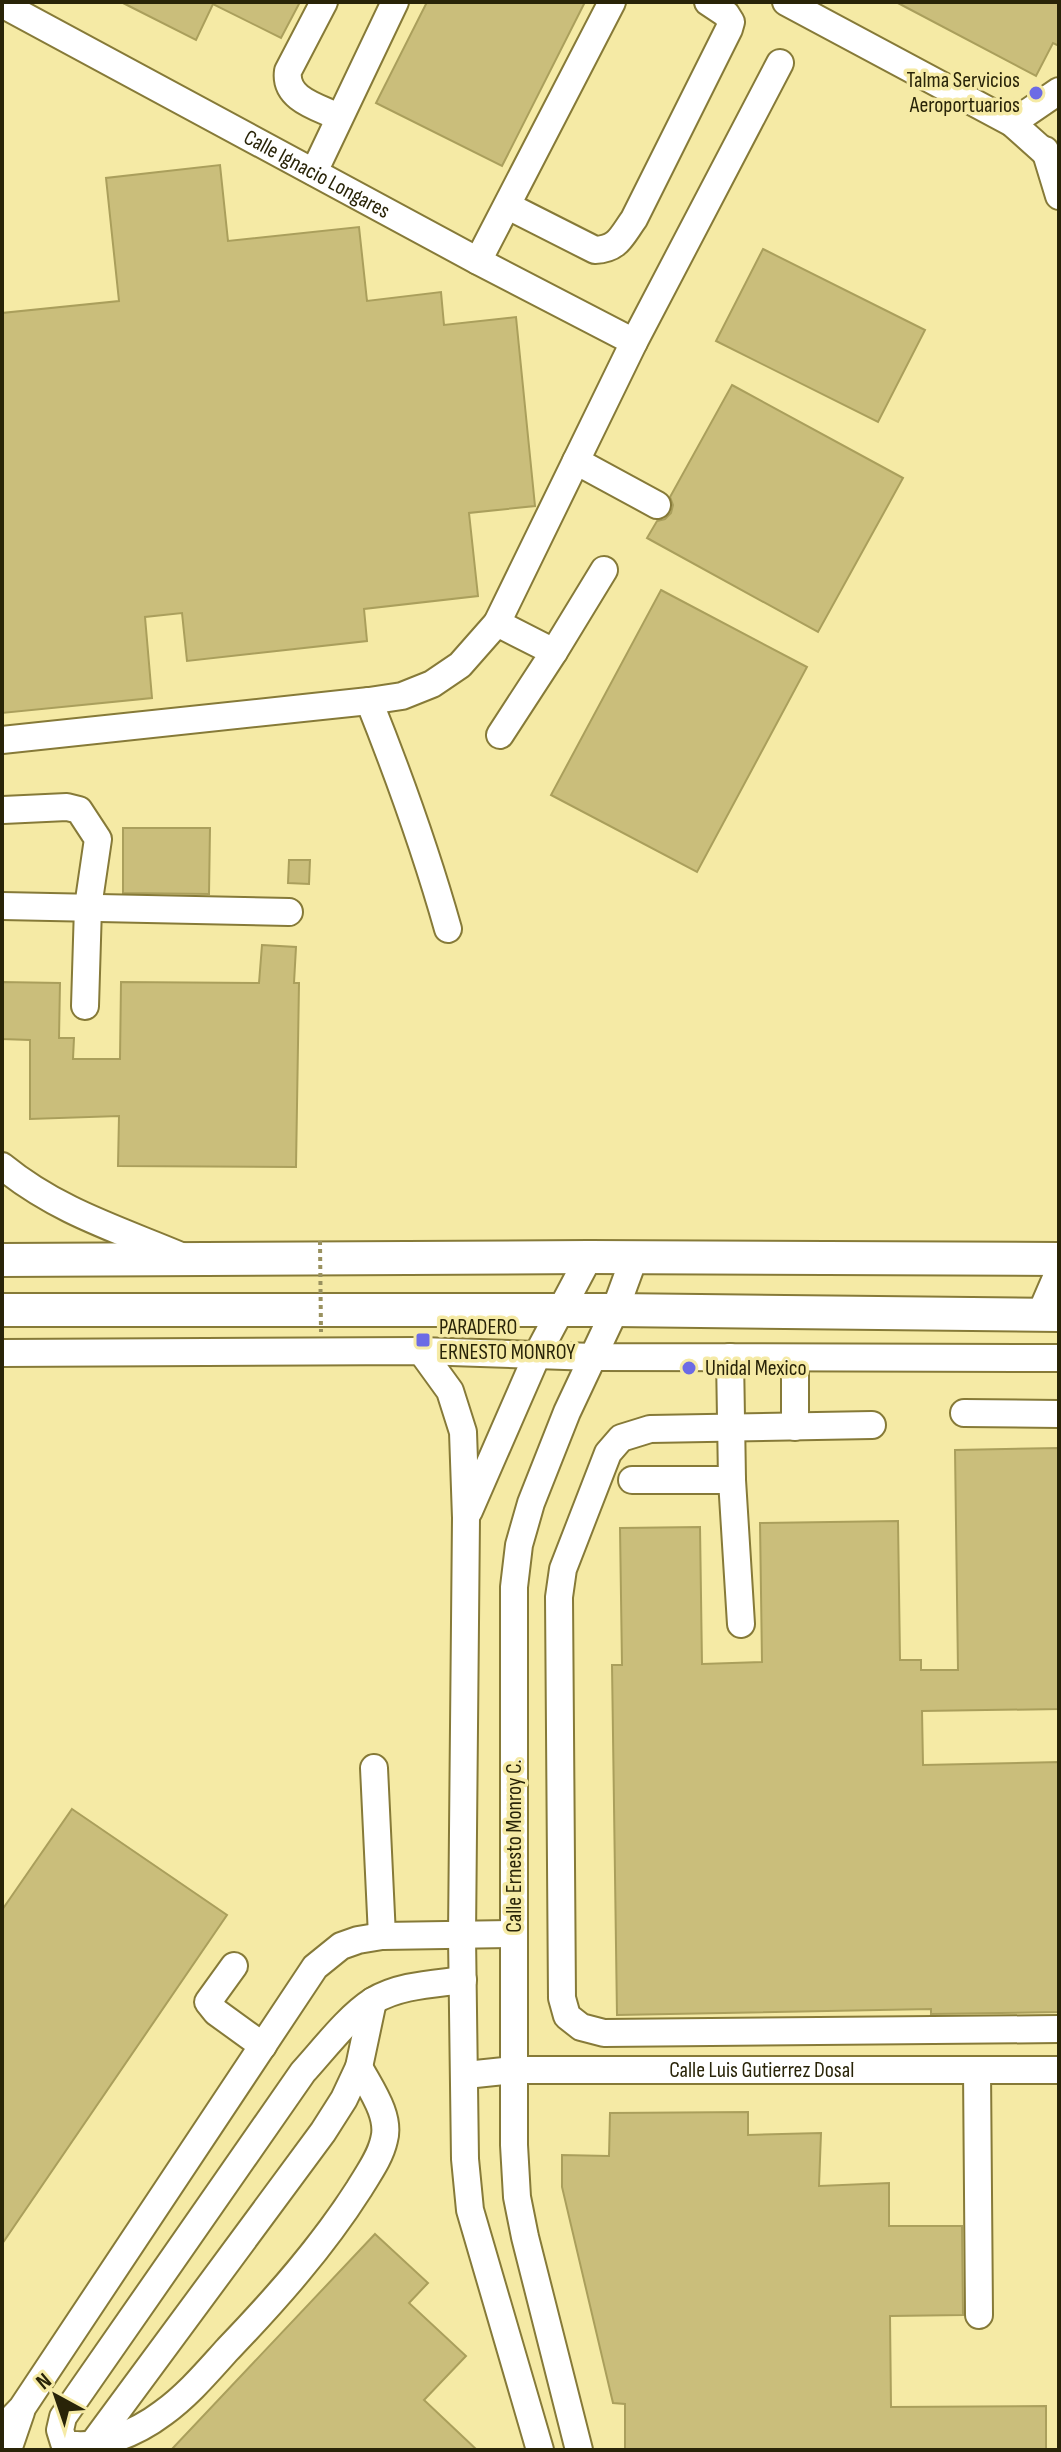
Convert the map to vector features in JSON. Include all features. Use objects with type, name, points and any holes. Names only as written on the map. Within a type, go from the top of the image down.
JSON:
[{"type":"main road","points":[[2,1260],[589,1257],[1059,1259]]},
{"type":"main road","points":[[2,1310],[615,1310],[1050,1315]]},
{"type":"street","points":[[324,2],[288,71],[286,82],[291,93],[339,117]]},
{"type":"street","points":[[314,172],[395,2]]},
{"type":"street","points":[[478,261],[612,2]]},
{"type":"street","points":[[508,206],[595,250],[609,250],[618,243],[634,219],[731,22],[726,14],[708,2]]},
{"type":"street","points":[[786,2],[1012,123],[1052,158],[1059,196]]},
{"type":"street","name":"Calle Ignacio Longares","points":[[2,4],[634,342]]},
{"type":"street","points":[[2,740],[402,696],[432,684],[460,665],[497,623],[634,342],[780,63]]},
{"type":"street","points":[[1012,123],[1059,91]]},
{"type":"street","points":[[576,461],[657,505]]},
{"type":"street","points":[[500,735],[604,570]]},
{"type":"street","points":[[497,623],[554,652]]},
{"type":"street","points":[[369,701],[412,814],[448,929]]},
{"type":"street","points":[[3,810],[67,807],[79,810],[98,839],[88,907],[85,1006]]},
{"type":"street","points":[[2,906],[289,912]]},
{"type":"street","points":[[2,1166],[26,1186],[83,1218],[192,1261]]},
{"type":"street","points":[[466,1518],[538,1353],[589,1257]]},
{"type":"street","name":"Calle Ernesto Monroy C.","points":[[579,2450],[517,2197],[514,1587],[519,1545],[531,1503],[562,1425],[615,1310],[634,1258]]},
{"type":"street","points":[[1050,1315],[1059,1271]]},
{"type":"street","points":[[421,1351],[450,1391],[459,1411],[463,1432],[466,1518],[462,1936],[465,2159],[470,2210],[540,2450]]},
{"type":"street","points":[[2,1353],[421,1351],[593,1357],[1059,1358]]},
{"type":"street","points":[[730,1357],[732,1480],[741,1624]]},
{"type":"street","points":[[795,1358],[795,1427]]},
{"type":"street","points":[[964,1413],[1059,1414]]},
{"type":"street","points":[[872,1425],[650,1429],[621,1438],[608,1453],[563,1569],[559,1597],[560,1905],[562,1998],[567,2016],[581,2027],[604,2033],[1059,2029]]},
{"type":"street","points":[[632,1480],[732,1480]]},
{"type":"street","points":[[374,1768],[382,1936]]},
{"type":"street","points":[[2,2429],[22,2408],[315,1967],[327,1955],[358,1940],[382,1936],[514,1934]]},
{"type":"street","points":[[234,1966],[208,2002],[216,2012],[263,2046]]},
{"type":"street","points":[[359,2067],[378,2103],[385,2123],[385,2139],[376,2161],[346,2209],[278,2297],[184,2396],[136,2431],[89,2449],[75,2449],[64,2443],[60,2430],[63,2417],[303,2072],[336,2035],[373,2001],[407,1988],[463,1980]]},
{"type":"street","points":[[89,2449],[323,2132],[344,2099],[359,2067],[373,2001]]},
{"type":"street","name":"Calle Luis Gutierrez Dosal","points":[[466,2075],[514,2070],[1059,2070]]},
{"type":"street","points":[[977,2070],[979,2315]]},
{"type":"street","points":[[8,2450],[22,2408]]},
{"type":"path","points":[[320,1241],[321,1332]]},
{"type":"building","points":[[121,2],[300,2],[281,38],[213,4],[196,40]]},
{"type":"building","points":[[427,2],[585,2],[502,166],[376,103]]},
{"type":"building","points":[[896,2],[1059,2],[1059,46],[1053,43],[1036,76]]},
{"type":"building","points":[[220,165],[228,241],[359,227],[367,301],[441,292],[444,325],[516,317],[535,506],[469,513],[478,596],[364,609],[367,641],[187,661],[182,613],[145,617],[152,698],[2,713],[2,313],[119,301],[106,178]]},
{"type":"building","points":[[763,249],[925,330],[878,422],[716,341]]},
{"type":"building","points":[[732,385],[903,478],[818,632],[647,538],[657,521],[671,513],[673,505],[670,497]]},
{"type":"building","points":[[661,590],[807,667],[697,872],[551,795]]},
{"type":"building","points":[[123,828],[210,828],[209,894],[123,893]]},
{"type":"building","points":[[289,860],[310,860],[309,884],[288,883]]},
{"type":"building","points":[[262,945],[296,947],[294,983],[299,983],[296,1167],[118,1166],[119,1116],[30,1119],[30,1040],[2,1039],[2,982],[60,983],[59,1038],[74,1038],[73,1059],[120,1059],[121,982],[259,983]]},
{"type":"building","points":[[1059,1448],[1059,1709],[922,1711],[923,1765],[1059,1762],[1059,2012],[931,2014],[931,2009],[617,2015],[612,1665],[622,1665],[620,1528],[700,1527],[702,1664],[762,1662],[760,1523],[898,1521],[900,1660],[921,1660],[921,1670],[958,1670],[955,1450]]},
{"type":"building","points":[[72,1809],[227,1915],[2,2244],[2,1910]]},
{"type":"building","points":[[748,2112],[748,2135],[821,2133],[819,2186],[889,2183],[889,2226],[962,2226],[963,2315],[890,2316],[891,2407],[1046,2406],[1046,2450],[625,2450],[625,2404],[613,2403],[562,2187],[562,2155],[609,2156],[610,2113]]},
{"type":"building","points":[[375,2234],[428,2283],[409,2303],[466,2356],[424,2400],[477,2450],[171,2450]]},
{"type":"place","name":"Talma Servicios Aeroportuarios","points":[[1036,93]]},
{"type":"place","name":"PARADERO ERNESTO MONROY","points":[[423,1340]]},
{"type":"place","name":"Unidal Mexico","points":[[689,1368]]}]
